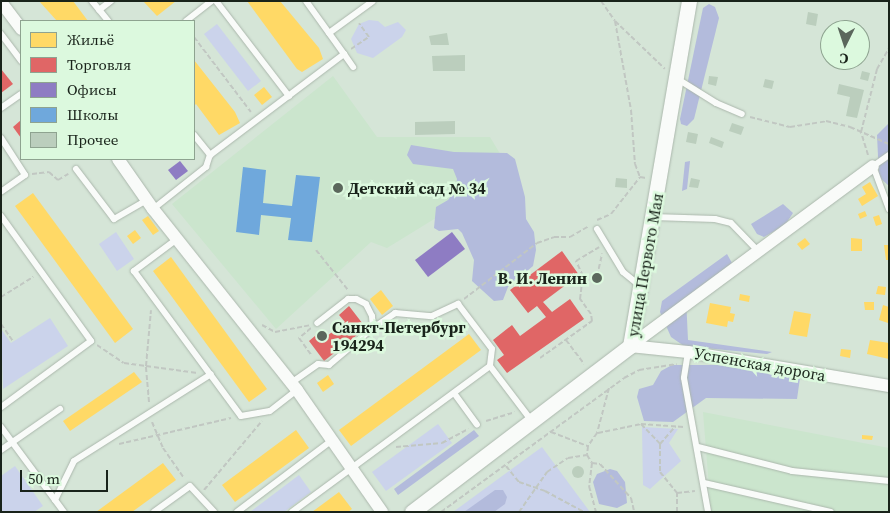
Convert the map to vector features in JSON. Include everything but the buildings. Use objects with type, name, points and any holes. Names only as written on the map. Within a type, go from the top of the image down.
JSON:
[{"type":"street","name":"улица Первого Мая","points":[[412,512],[527,415],[630,346],[642,286],[689,1]]},
{"type":"street","points":[[4,10],[20,28]]},
{"type":"street","points":[[119,160],[177,240],[294,386],[350,469],[382,512]]},
{"type":"street","points":[[630,346],[760,253],[872,166]]},
{"type":"street","name":"Успенская дорога","points":[[630,346],[687,358],[889,386]]},
{"type":"lane","points":[[92,1],[107,20]]},
{"type":"lane","points":[[99,10],[111,1]]},
{"type":"lane","points":[[187,20],[212,1]]},
{"type":"lane","points":[[216,1],[289,96]]},
{"type":"lane","points":[[306,1],[353,67]]},
{"type":"lane","points":[[329,33],[372,1]]},
{"type":"lane","points":[[1,34],[20,60]]},
{"type":"lane","points":[[76,169],[114,220],[150,205],[206,167],[210,155],[344,54]]},
{"type":"lane","points":[[676,78],[716,104],[742,114]]},
{"type":"lane","points":[[1,108],[20,95]]},
{"type":"lane","points":[[195,135],[210,155]]},
{"type":"lane","points":[[1,138],[25,175],[1,192]]},
{"type":"lane","points":[[889,154],[872,166],[889,210]]},
{"type":"lane","points":[[1,216],[91,341],[1,407]]},
{"type":"lane","points":[[653,216],[715,219],[731,223],[760,253]]},
{"type":"lane","points":[[597,229],[622,272],[642,286]]},
{"type":"lane","points":[[177,240],[134,271],[241,416],[270,412],[318,364],[329,365],[373,328],[395,313],[432,316],[458,304],[492,348],[490,366],[527,415]]},
{"type":"lane","points":[[317,323],[348,300],[356,299],[366,304],[372,316],[373,328]]},
{"type":"lane","points":[[687,358],[684,378],[698,447],[708,512]]},
{"type":"lane","points":[[292,512],[490,366]]},
{"type":"lane","points":[[55,500],[74,460],[211,374]]},
{"type":"lane","points":[[454,393],[477,425]]},
{"type":"lane","points":[[1,450],[60,409]]},
{"type":"lane","points":[[1,427],[64,512]]},
{"type":"lane","points":[[237,512],[332,441]]},
{"type":"lane","points":[[698,447],[792,470],[889,481]]},
{"type":"lane","points":[[704,483],[831,512]]},
{"type":"lane","points":[[154,512],[190,486],[214,512]]},
{"type":"path","points":[[601,1],[615,20],[676,78]]},
{"type":"path","points":[[344,54],[369,37],[354,15]]},
{"type":"path","points":[[615,20],[631,110],[635,164],[640,177]]},
{"type":"path","points":[[195,38],[256,120]]},
{"type":"path","points":[[872,166],[861,132],[877,69],[889,48]]},
{"type":"path","points":[[742,114],[765,123],[790,127],[826,121],[861,132],[889,144]]},
{"type":"path","points":[[25,175],[49,172],[58,180],[76,169]]},
{"type":"path","points":[[640,177],[648,179]]},
{"type":"path","points":[[458,304],[538,243],[554,237],[570,237],[610,214],[640,177]]},
{"type":"path","points":[[597,276],[605,243]]},
{"type":"path","points":[[540,358],[592,320],[591,314],[580,299],[583,276],[576,261],[605,243]]},
{"type":"path","points":[[316,250],[356,299]]},
{"type":"path","points":[[1,297],[41,271]]},
{"type":"path","points":[[152,295],[146,366],[150,413],[156,435],[190,486]]},
{"type":"path","points":[[244,323],[259,324],[275,332],[317,323]]},
{"type":"path","points":[[317,323],[299,338],[318,364]]},
{"type":"path","points":[[1,324],[13,341]]},
{"type":"path","points":[[566,340],[588,369]]},
{"type":"path","points":[[91,341],[124,363],[211,374]]},
{"type":"path","points":[[440,512],[609,388],[639,370],[687,358]]},
{"type":"path","points":[[596,512],[589,486],[592,463],[587,456],[588,446],[597,433],[609,388]]},
{"type":"path","points":[[199,496],[270,412]]},
{"type":"path","points":[[379,448],[442,442],[497,416],[527,415]]},
{"type":"path","points":[[90,450],[241,416]]},
{"type":"path","points":[[597,433],[642,424],[694,427]]},
{"type":"path","points":[[642,424],[660,444]]},
{"type":"path","points":[[675,426],[660,444],[660,472],[677,493],[677,512]]},
{"type":"path","points":[[550,432],[588,446]]},
{"type":"path","points":[[519,512],[534,487],[547,472],[568,458],[587,456]]},
{"type":"path","points":[[592,463],[600,464],[631,498],[632,512],[638,512]]},
{"type":"path","points":[[506,465],[519,482],[534,487],[584,512]]},
{"type":"path","points":[[677,493],[704,491]]},
{"type":"shaded area","points":[[709,4],[715,7],[719,18],[694,119],[687,126],[681,124],[680,119],[703,8]]},
{"type":"shaded area","points":[[369,20],[378,21],[385,27],[398,22],[406,30],[402,37],[373,58],[357,53],[351,39],[359,24]]},
{"type":"shaded area","points":[[217,24],[261,81],[248,91],[204,34]]},
{"type":"shaded area","name":"Детский сад № 34","points":[[333,76],[377,137],[490,137],[511,172],[387,248],[371,242],[276,329],[172,204]]},
{"type":"shaded area","points":[[889,123],[889,186],[879,177],[877,135]]},
{"type":"shaded area","points":[[411,145],[454,152],[507,153],[515,159],[525,197],[526,219],[534,232],[536,250],[533,266],[508,287],[503,300],[494,301],[472,281],[474,260],[462,233],[458,229],[439,231],[434,228],[436,207],[448,200],[455,191],[457,179],[453,169],[413,164],[407,155]]},
{"type":"shaded area","points":[[690,161],[687,189],[682,191],[685,162]]},
{"type":"shaded area","points":[[783,204],[793,213],[785,225],[764,237],[757,234],[751,224]]},
{"type":"shaded area","points":[[116,232],[134,259],[117,271],[99,244]]},
{"type":"shaded area","points":[[727,254],[732,263],[686,298],[688,340],[772,352],[767,354],[684,346],[671,337],[660,312],[662,301]]},
{"type":"shaded area","points":[[50,318],[68,346],[3,389],[1,329],[11,343]]},
{"type":"shaded area","points":[[672,365],[719,365],[800,378],[797,399],[706,398],[673,422],[644,421],[637,397],[639,389],[653,385],[661,371]]},
{"type":"shaded area","points":[[703,412],[889,448],[889,512],[711,512]]},
{"type":"shaded area","points":[[438,424],[452,443],[386,491],[372,472]]},
{"type":"shaded area","points":[[642,427],[678,429],[669,443],[681,461],[650,489],[643,485]]},
{"type":"shaded area","points":[[474,430],[479,436],[398,495],[394,489]]},
{"type":"shaded area","points":[[542,447],[590,512],[453,512]]},
{"type":"shaded area","points":[[15,466],[43,506],[34,512],[1,512],[1,476]]},
{"type":"shaded area","points":[[610,469],[617,471],[625,482],[627,503],[617,508],[599,504],[593,482],[597,474]]},
{"type":"shaded area","points":[[299,475],[311,492],[284,512],[250,512]]},
{"type":"shaded area","points":[[495,490],[503,490],[507,497],[505,504],[494,512],[464,512]]},
{"type":"place","name":"Детский сад № 34","points":[[338,188]]},
{"type":"place","name":"В. И. Ленин","points":[[597,278]]},
{"type":"place","name":"Санкт-Петербург 194294","points":[[322,336]]}]
